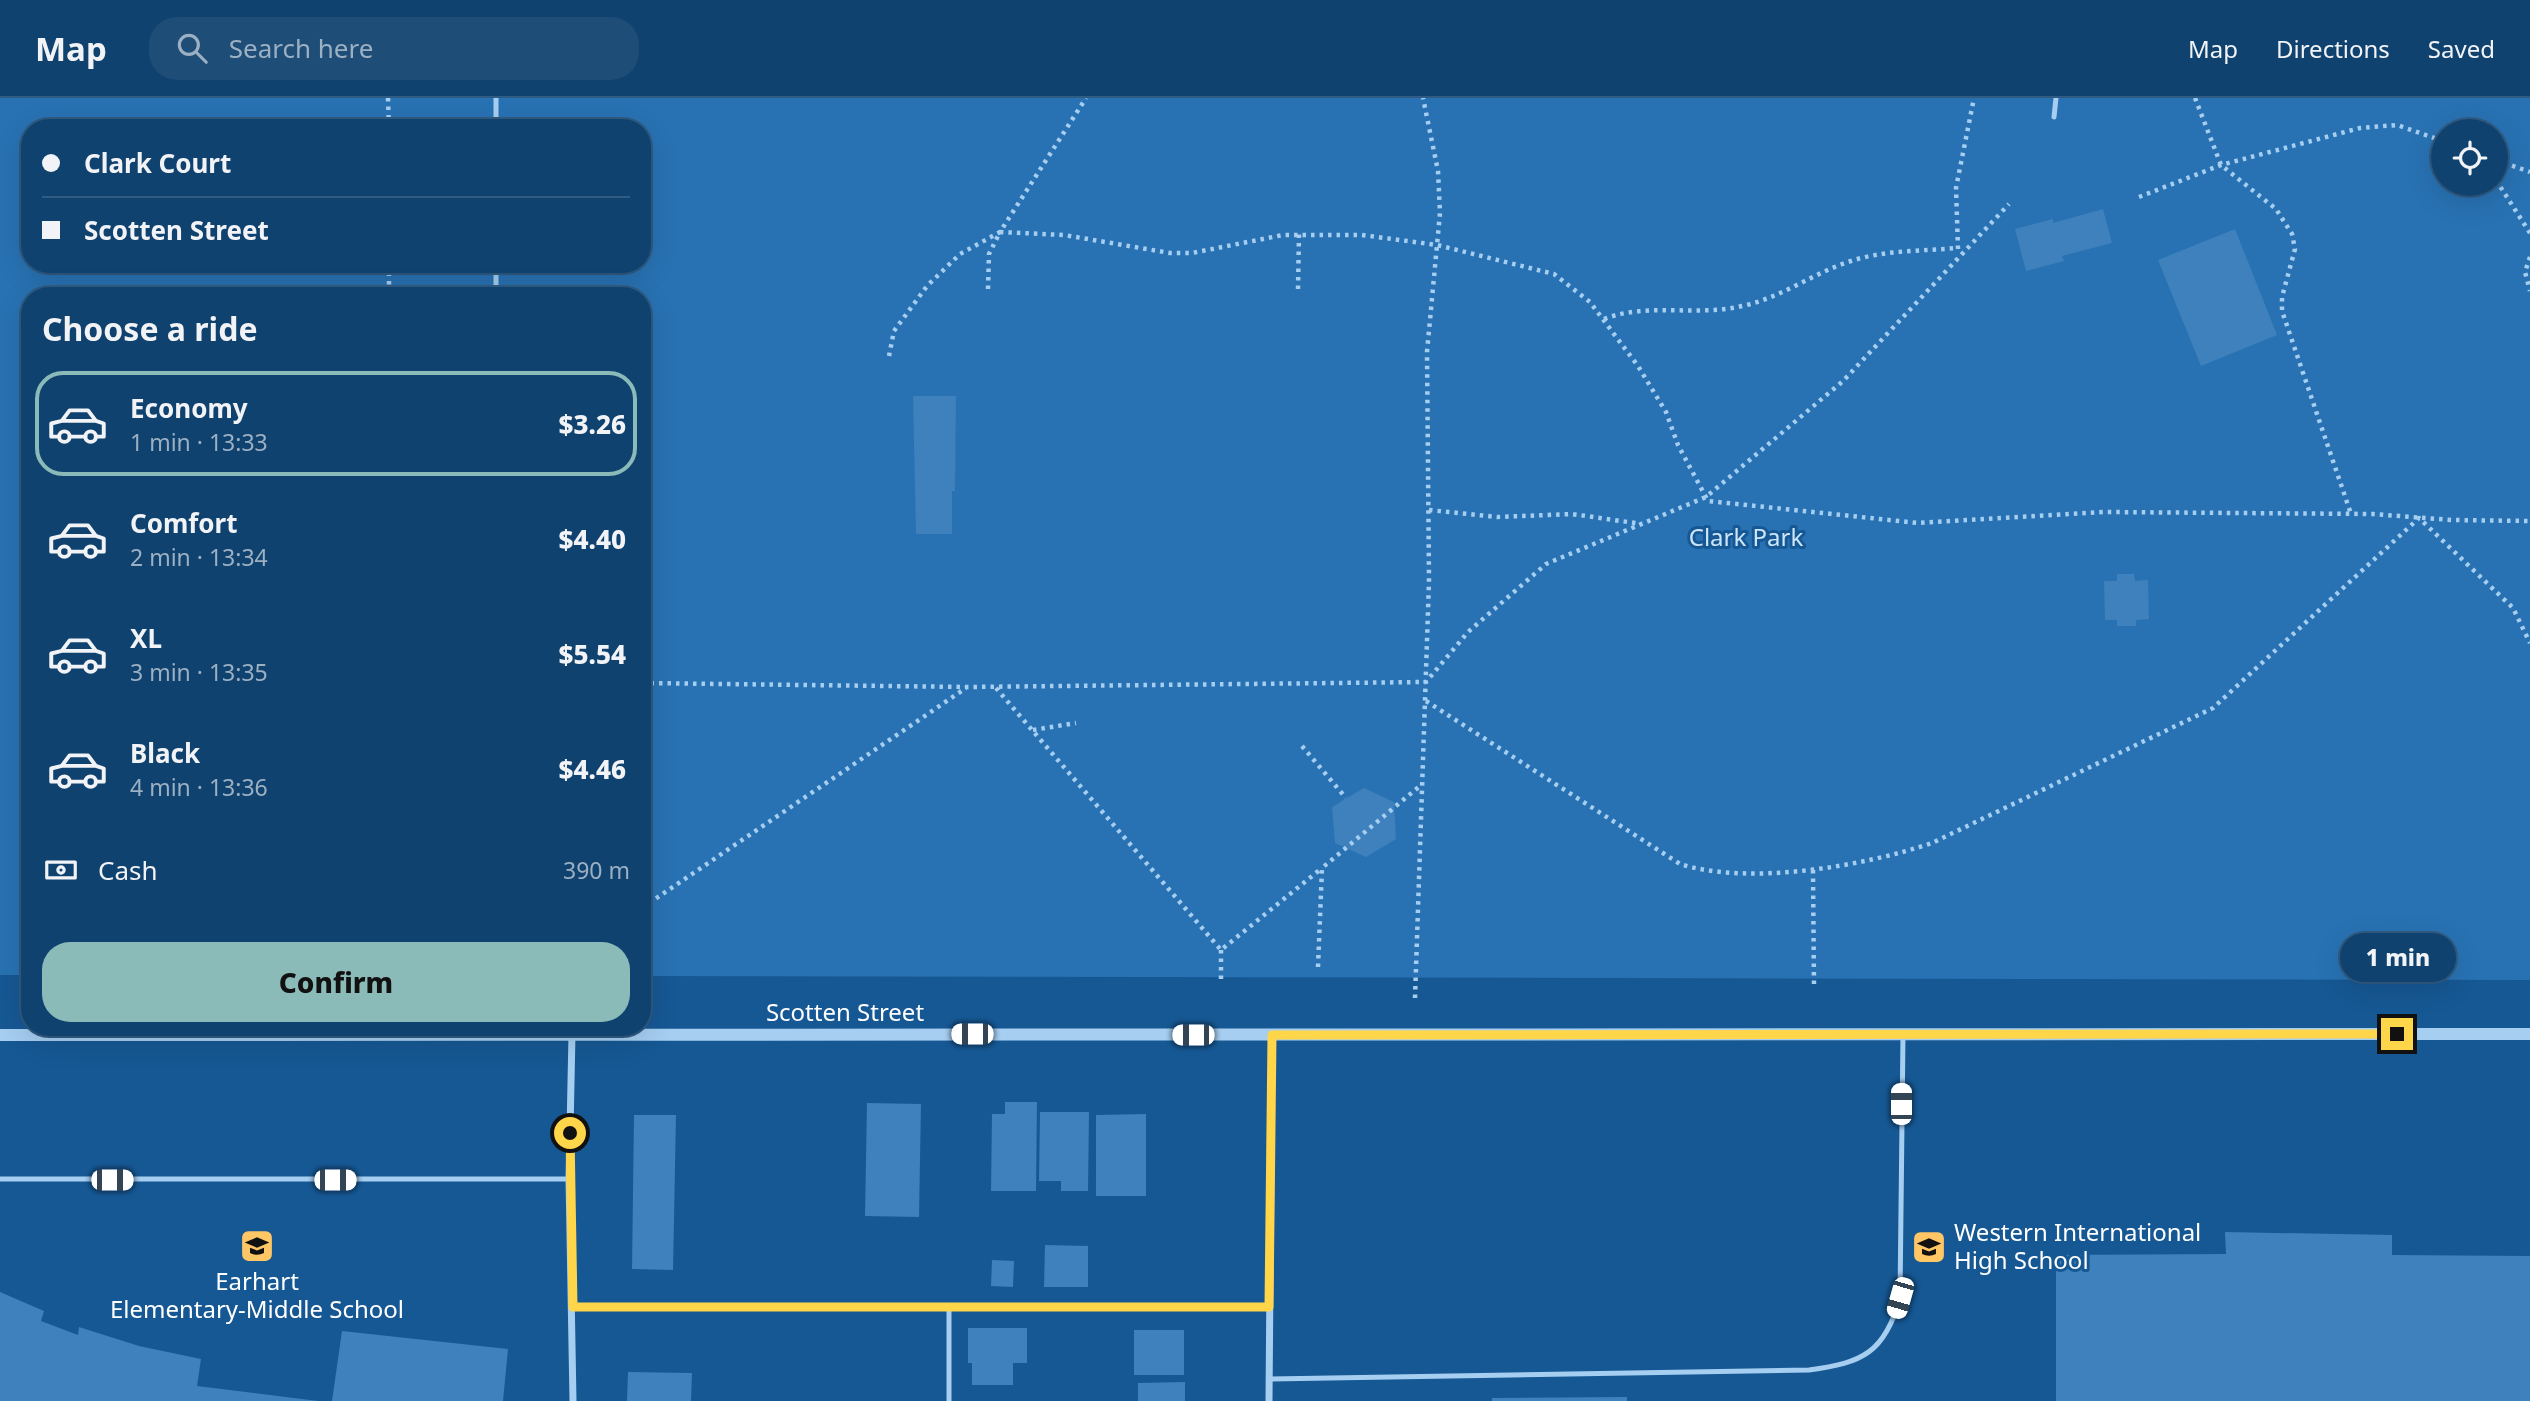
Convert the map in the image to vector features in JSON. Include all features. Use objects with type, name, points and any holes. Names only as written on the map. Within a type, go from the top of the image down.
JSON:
[{"type":"street","name":"Scotten Street","points":[[651,1034],[2530,1034]]},
{"type":"street","name":"Scotten Street","points":[[0,1035],[21,1035]]},
{"type":"street","points":[[1269,1401],[1272,1035]]},
{"type":"street","points":[[572,1036],[569,1179],[573,1401]]},
{"type":"lane","points":[[496,98],[496,119]]},
{"type":"lane","points":[[2054,117],[2056,98]]},
{"type":"lane","points":[[1269,1379],[1809,1370],[1842,1366],[1871,1352],[1891,1329],[1900,1298],[1903,1035]]},
{"type":"lane","points":[[0,1180],[569,1179]]},
{"type":"lane","points":[[573,1307],[1269,1307]]},
{"type":"lane","points":[[949,1307],[949,1401]]},
{"type":"path","points":[[388,98],[388,119]]},
{"type":"path","points":[[988,289],[989,254],[1000,232],[1086,98]]},
{"type":"path","points":[[1415,998],[1426,701],[1429,510],[1426,352],[1437,245],[1438,171],[1423,98]]},
{"type":"path","points":[[1962,254],[1957,248],[1956,188],[1974,98]]},
{"type":"path","points":[[2195,98],[2221,165],[2276,209],[2292,234],[2295,249],[2282,298],[2282,311],[2351,514]]},
{"type":"path","points":[[2139,197],[2221,165],[2381,125],[2410,129],[2431,137]]},
{"type":"path","points":[[2508,164],[2530,172]]},
{"type":"path","points":[[2506,196],[2530,233]]},
{"type":"path","points":[[651,683],[996,687],[1426,682],[1468,632],[1530,576],[1564,555],[1706,497],[1843,381],[2010,204]]},
{"type":"path","points":[[890,356],[894,331],[927,286],[960,254],[1000,232],[1064,234],[1170,253],[1192,253],[1299,234],[1362,235],[1437,245],[1553,274],[1580,292],[1604,319],[1652,387],[1708,500],[1918,523],[2103,512],[2351,514],[2419,519],[2530,521]]},
{"type":"path","points":[[1298,289],[1299,234]]},
{"type":"path","points":[[1604,319],[1632,311],[1740,307],[1786,292],[1850,261],[1875,255],[1957,248]]},
{"type":"path","points":[[2530,257],[2525,272],[2530,291]]},
{"type":"path","points":[[1429,510],[1497,517],[1572,514],[1643,524]]},
{"type":"path","points":[[2419,519],[2513,608],[2530,643]]},
{"type":"path","points":[[1426,701],[1680,864],[1718,872],[1813,870],[1901,854],[1941,839],[2213,708],[2419,519]]},
{"type":"path","points":[[651,902],[968,687]]},
{"type":"path","points":[[996,687],[1221,950],[1222,982]]},
{"type":"path","points":[[1032,730],[1076,723]]},
{"type":"path","points":[[1301,746],[1346,798]]},
{"type":"path","points":[[1221,950],[1421,785]]},
{"type":"path","points":[[1318,967],[1322,868]]},
{"type":"path","points":[[1813,870],[1814,987]]},
{"type":"green space","name":"Clark Park","points":[[0,98],[2530,98],[2530,980],[651,976],[651,287],[21,287],[21,975],[0,975]]},
{"type":"building","points":[[2103,209],[2112,243],[2062,256],[2064,261],[2026,271],[2015,229],[2053,219],[2053,223]]},
{"type":"building","points":[[2235,229],[2277,335],[2201,366],[2158,260]]},
{"type":"building","points":[[913,396],[956,396],[952,534],[916,534]]},
{"type":"building","points":[[2117,574],[2134,574],[2135,581],[2148,580],[2149,619],[2136,620],[2136,626],[2117,626],[2117,620],[2105,620],[2104,581],[2117,581]]},
{"type":"building","points":[[1364,788],[1394,802],[1396,839],[1366,857],[1335,843],[1332,807]]},
{"type":"building","points":[[1005,1102],[1037,1102],[1036,1191],[991,1191],[992,1114],[1005,1114]]},
{"type":"building","points":[[867,1103],[921,1104],[919,1217],[865,1216]]},
{"type":"building","points":[[1040,1112],[1089,1112],[1088,1191],[1061,1191],[1061,1181],[1039,1181]]},
{"type":"building","points":[[1146,1114],[1146,1196],[1096,1196],[1096,1115]]},
{"type":"building","points":[[634,1115],[676,1115],[673,1270],[632,1269]]},
{"type":"building","points":[[2225,1232],[2392,1235],[2392,1255],[2530,1256],[2530,1401],[2056,1401],[2056,1255],[2226,1254]]},
{"type":"building","points":[[1045,1245],[1088,1246],[1088,1287],[1044,1287]]},
{"type":"building","points":[[992,1260],[1014,1261],[1013,1287],[991,1286]]},
{"type":"building","points":[[0,1292],[44,1311],[41,1321],[78,1335],[79,1327],[139,1346],[201,1359],[197,1386],[318,1401],[0,1401]]},
{"type":"building","points":[[968,1328],[1027,1328],[1027,1363],[1013,1363],[1013,1385],[972,1385],[972,1363],[968,1363]]},
{"type":"building","points":[[1134,1330],[1184,1330],[1184,1375],[1134,1375]]},
{"type":"building","points":[[342,1331],[508,1349],[503,1401],[332,1401]]},
{"type":"building","points":[[628,1372],[692,1373],[691,1401],[627,1401]]},
{"type":"building","points":[[1185,1382],[1185,1401],[1138,1401],[1138,1383]]},
{"type":"building","points":[[1627,1397],[1627,1401],[1492,1401],[1492,1398]]},
{"type":"place","name":"Earhart Elementary-Middle School","points":[[257,1246]]},
{"type":"place","name":"Western International High School","points":[[1929,1247]]},
{"type":"route","points":[[570,1133],[573,1307],[1269,1307],[1272,1035],[2397,1034]]}]
